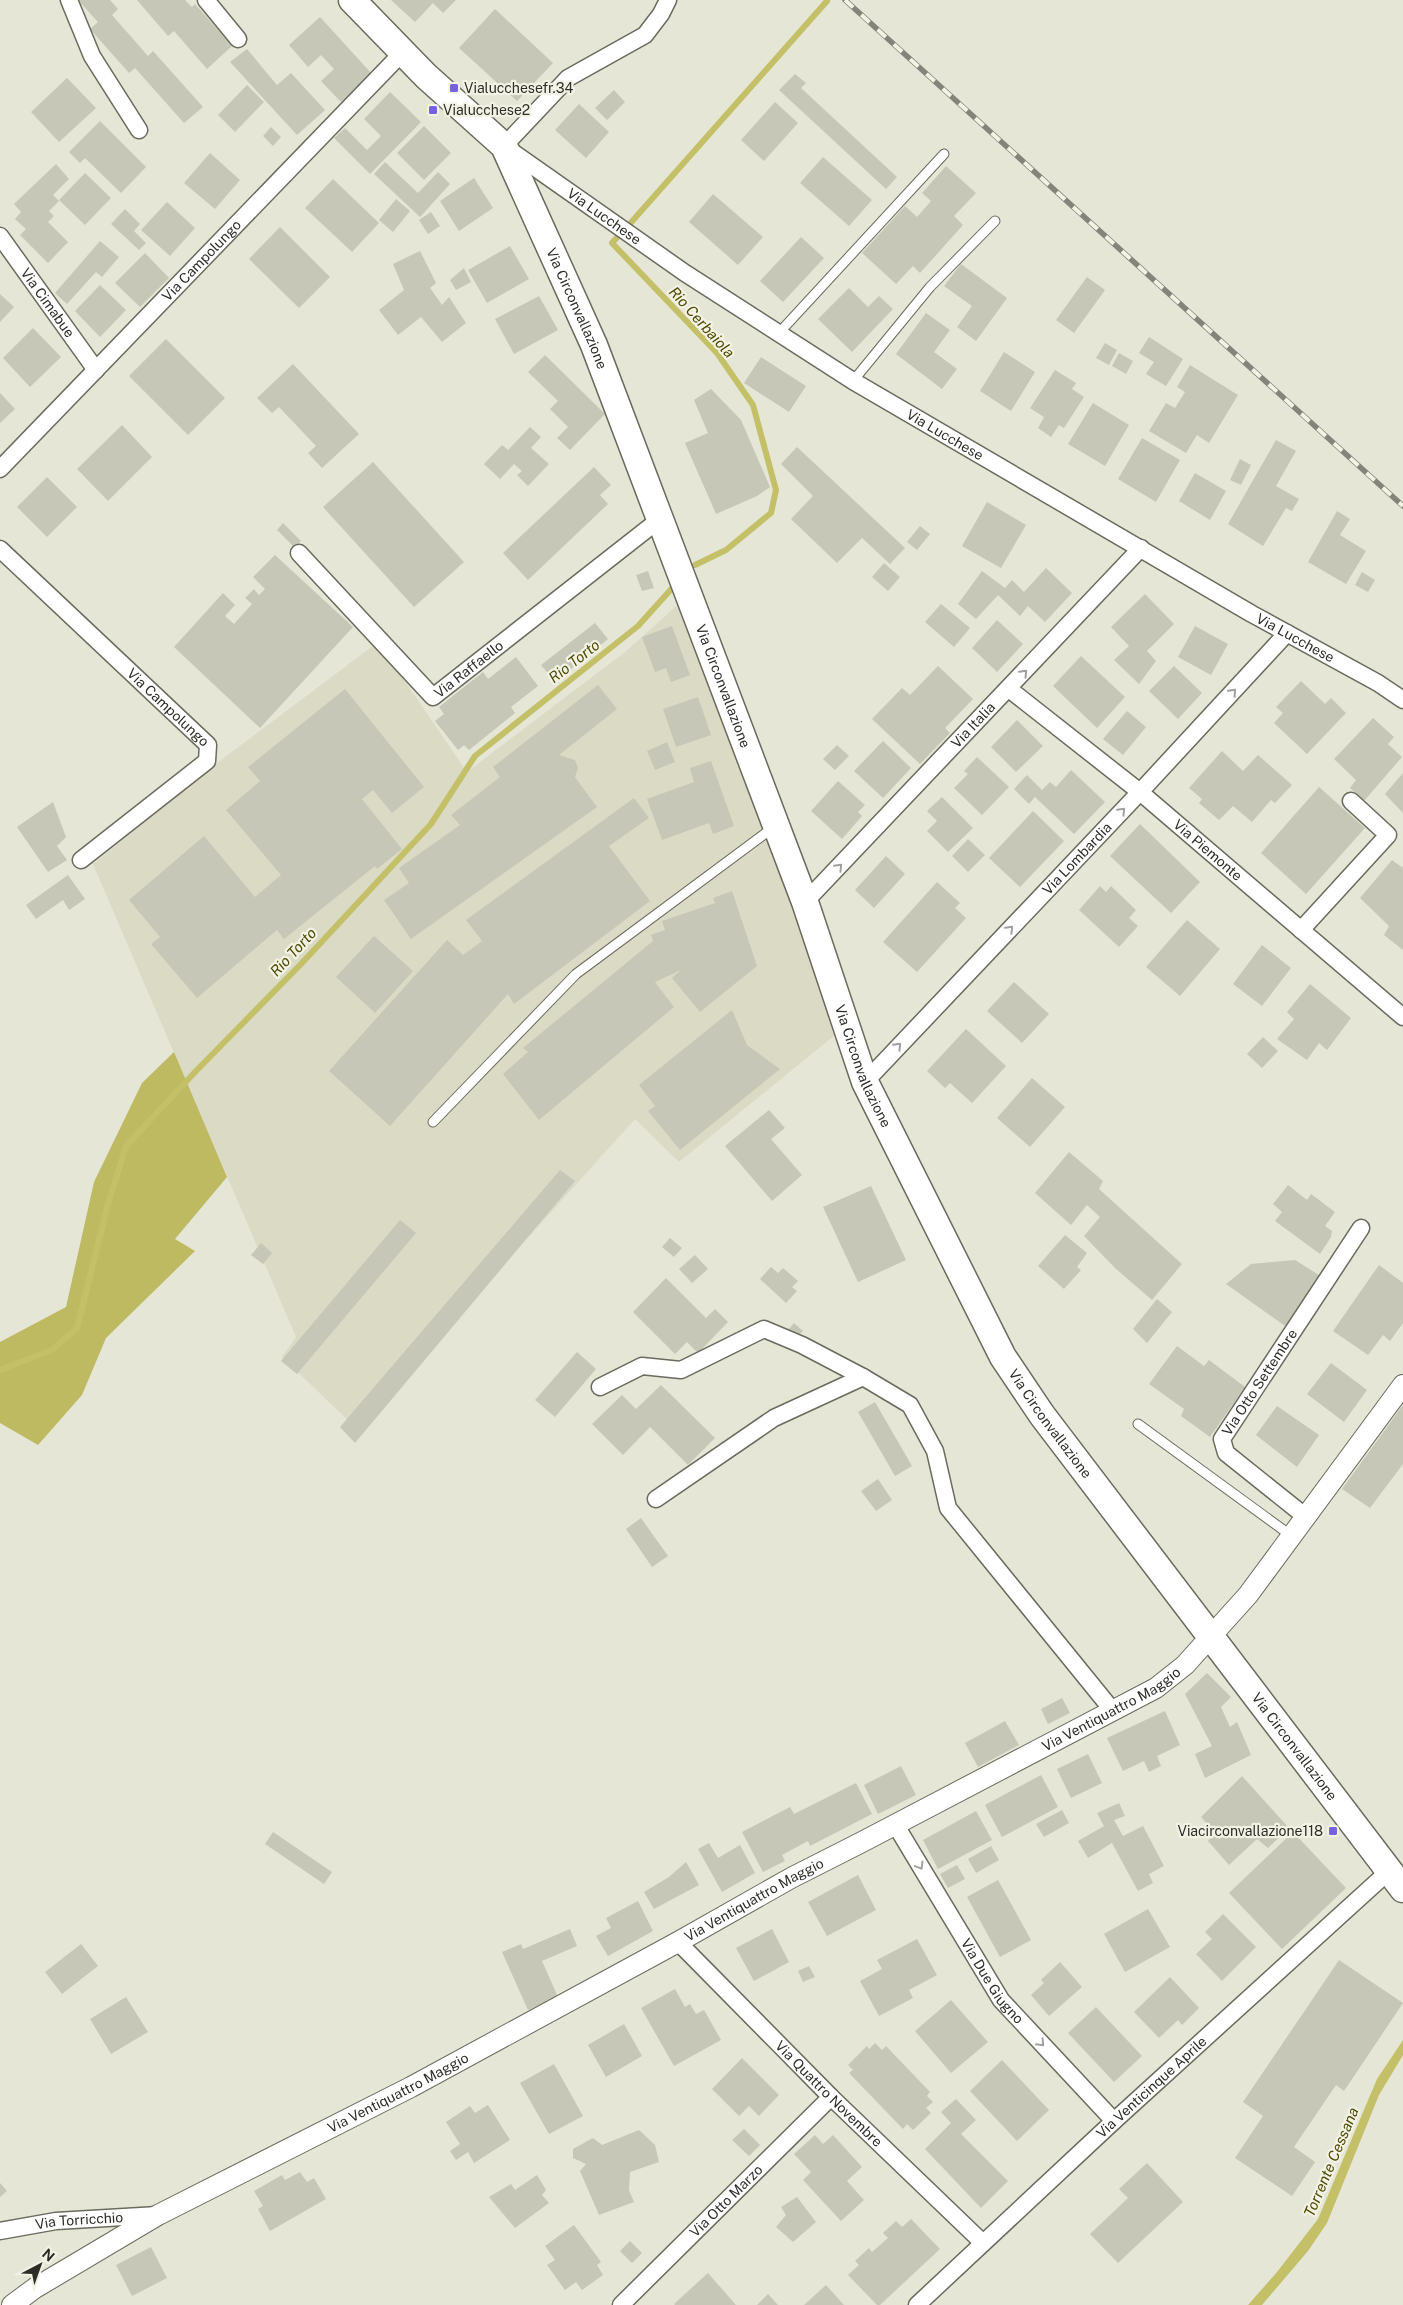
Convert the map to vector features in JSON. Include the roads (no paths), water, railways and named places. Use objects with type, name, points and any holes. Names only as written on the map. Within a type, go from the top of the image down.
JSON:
[{"type":"main road","points":[[352,0],[426,76],[504,146]]},
{"type":"main road","name":"Via Circonvallazione","points":[[504,146],[594,345],[806,902],[865,1082],[1003,1357],[1042,1415],[1396,1880]]},
{"type":"street","points":[[69,0],[92,56],[139,130]]},
{"type":"street","points":[[206,0],[238,39]]},
{"type":"street","points":[[504,146],[568,78],[645,35],[661,14],[668,0]]},
{"type":"street","name":"Via Campolungo","points":[[0,469],[403,52]]},
{"type":"street","name":"Via Lucchese","points":[[504,146],[685,273],[853,381],[1286,633],[1378,683],[1403,700]]},
{"type":"street","name":"Via Cimabue","points":[[0,236],[96,370]]},
{"type":"street","name":"Via Raffaello","points":[[299,553],[433,698],[660,519]]},
{"type":"street","name":"Via Italia","points":[[806,902],[1141,548]]},
{"type":"street","name":"Via Campolungo","points":[[0,549],[208,745],[207,761],[81,860]]},
{"type":"street","name":"Via Lombardia","points":[[865,1082],[1140,792],[1286,633]]},
{"type":"street","name":"Via Piemonte","points":[[1009,689],[1140,792],[1403,1017]]},
{"type":"street","points":[[1301,930],[1388,835],[1352,801]]},
{"type":"street","name":"Via Otto Settembre","points":[[1306,1517],[1226,1453],[1222,1439],[1361,1228]]},
{"type":"street","points":[[600,1387],[642,1366],[681,1370],[764,1329],[802,1345],[863,1376],[910,1405],[935,1451],[948,1508],[1113,1711]]},
{"type":"street","points":[[656,1499],[774,1418],[863,1376]]},
{"type":"street","name":"Via Ventiquattro Maggio","points":[[12,2305],[36,2288],[158,2215],[411,2087],[678,1942],[790,1878],[1156,1688],[1210,1638],[1248,1595],[1293,1537],[1403,1385]]},
{"type":"street","name":"Via Due Giugno","points":[[895,1824],[1001,2000],[1114,2121]]},
{"type":"street","name":"Via Venticinque Aprile","points":[[917,2305],[982,2242],[1114,2121],[1396,1880]]},
{"type":"street","name":"Via Quattro Novembre","points":[[678,1942],[831,2097],[982,2242]]},
{"type":"street","name":"Via Otto Marzo","points":[[621,2305],[831,2097]]},
{"type":"street","name":"Via Torricchio","points":[[0,2231],[56,2221],[158,2215]]},
{"type":"lane","points":[[778,334],[944,154]]},
{"type":"lane","points":[[853,381],[930,287],[995,221]]},
{"type":"lane","points":[[433,1122],[576,974],[776,825]]},
{"type":"lane","points":[[1138,1424],[1293,1537]]},
{"type":"waterway","points":[[627,227],[827,1]]},
{"type":"waterway","name":"Rio Cerbaiola","points":[[621,233],[612,243],[717,353],[753,405],[776,490],[771,513],[726,550],[695,565]]},
{"type":"waterway","name":"Rio Torto","points":[[0,1370],[52,1350],[77,1328],[108,1204],[126,1146],[196,1071],[301,964],[431,824],[475,756],[638,626],[675,585]]},
{"type":"railway","points":[[845,0],[1403,506]]},
{"type":"place","name":"Vialucchesefr.34","points":[[454,88]]},
{"type":"place","name":"Vialucchese2","points":[[433,110]]},
{"type":"place","name":"Viacirconvallazione118","points":[[1333,1831]]},
{"type":"water label","name":"Torrente Cessana","points":[[1331,2162]]}]
